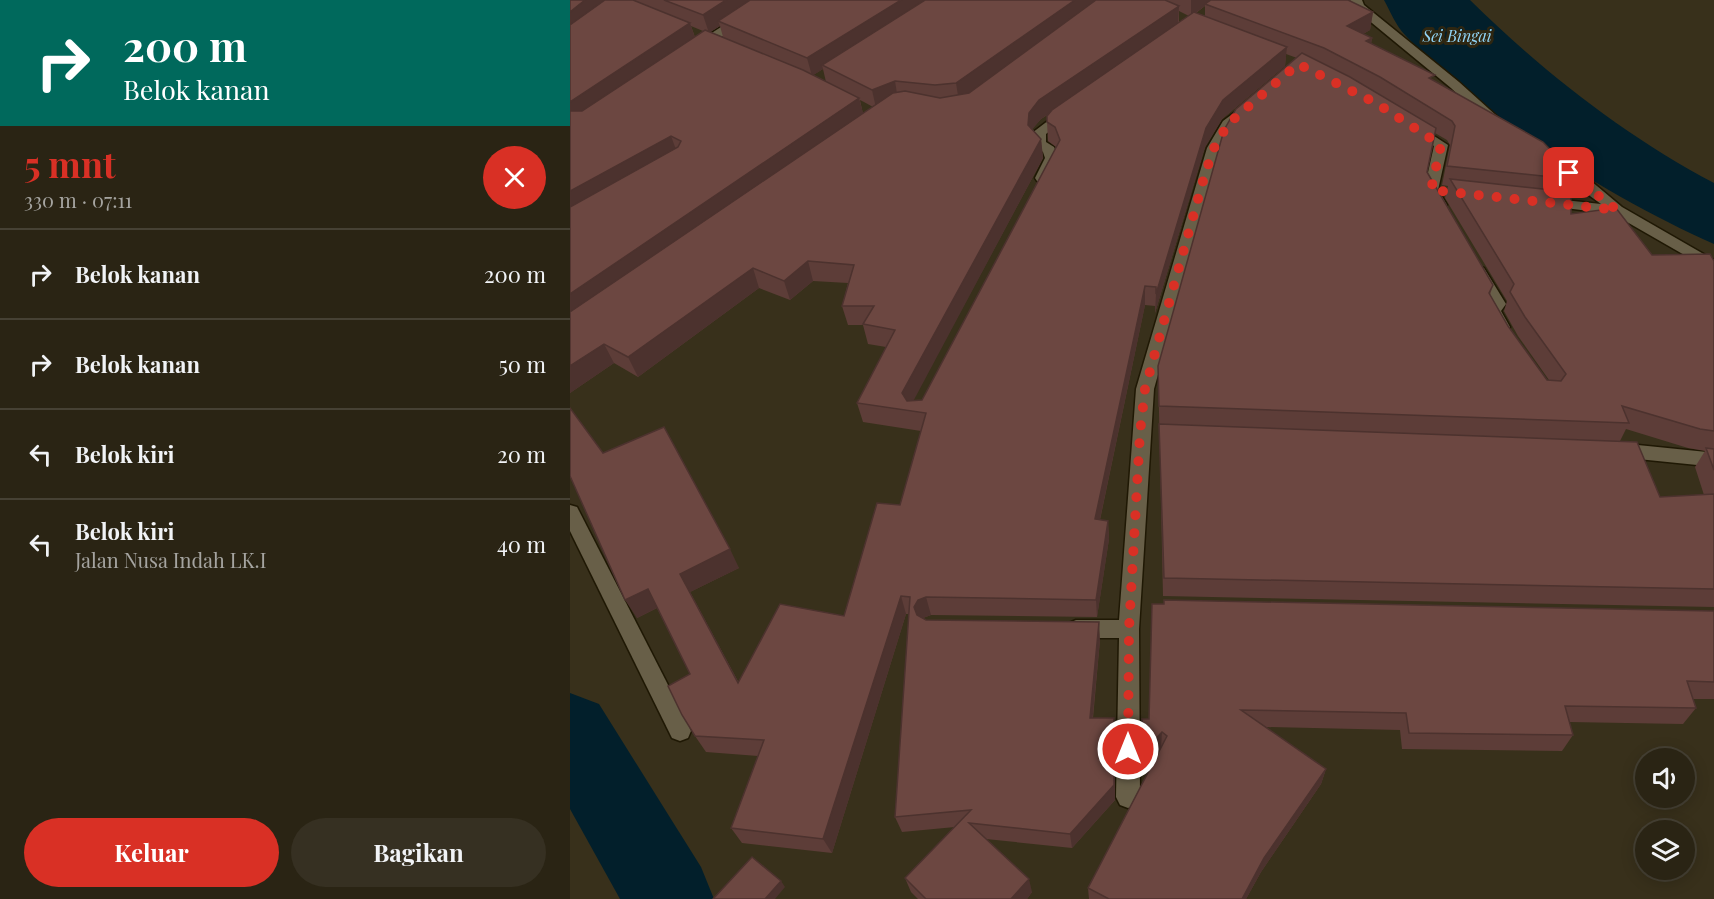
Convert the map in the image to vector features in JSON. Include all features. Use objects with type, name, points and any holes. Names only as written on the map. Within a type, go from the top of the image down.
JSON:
[{"type":"street","points":[[688,54],[771,0]]},
{"type":"street","points":[[1356,0],[1359,7],[1455,85],[1503,130]]},
{"type":"street","points":[[1128,797],[1129,629],[1140,433],[1145,389],[1214,148],[1228,124],[1263,94]]},
{"type":"street","points":[[1034,193],[1052,158],[1049,150],[1039,144],[1039,133],[1075,104]]},
{"type":"street","points":[[1404,121],[1441,145],[1431,190],[1448,218]]},
{"type":"street","points":[[1540,154],[1586,184],[1617,210],[1714,267]]},
{"type":"street","points":[[1431,190],[1454,192]]},
{"type":"street","points":[[1536,201],[1617,210]]},
{"type":"street","points":[[1470,256],[1498,304],[1493,310],[1509,340]]},
{"type":"street","points":[[1140,433],[1163,434]]},
{"type":"street","points":[[1598,448],[1707,459]]},
{"type":"street","points":[[572,515],[680,730]]},
{"type":"street","points":[[1132,606],[1155,607]]},
{"type":"street","points":[[1059,628],[1129,629]]},
{"type":"water","name":"Sei Bingai","points":[[1384,0],[1470,0],[1555,77],[1648,145],[1714,183],[1714,244],[1592,180],[1509,125],[1436,66],[1405,35]]},
{"type":"building","points":[[570,0],[585,0],[570,12]]},
{"type":"building","points":[[605,0],[633,0],[690,23],[570,102],[570,25]]},
{"type":"building","points":[[664,0],[726,0],[703,15]]},
{"type":"building","points":[[750,0],[901,0],[807,58],[718,21]]},
{"type":"building","points":[[925,0],[1075,0],[956,83],[935,85],[895,81],[872,90],[822,65]]},
{"type":"building","points":[[1096,0],[1165,0],[1179,6],[1039,100],[1029,113],[1028,125],[1041,139],[902,393],[907,401],[922,400],[1060,140],[1055,127],[1047,122],[1047,116],[1052,110],[1194,12],[1287,47],[1223,100],[1206,128],[1156,294],[1156,287],[1145,286],[1095,519],[1108,521],[1096,600],[926,597],[918,600],[914,607],[917,615],[926,620],[1099,622],[1090,718],[1114,718],[1114,785],[1070,834],[969,823],[1029,879],[1011,899],[926,899],[905,878],[971,810],[895,817],[910,597],[901,596],[823,839],[731,828],[764,740],[695,736],[668,686],[690,674],[648,589],[625,600],[570,476],[570,408],[603,453],[664,427],[730,549],[680,574],[738,683],[780,604],[844,616],[877,503],[900,505],[926,413],[857,403],[895,330],[863,324],[874,306],[842,306],[854,265],[808,261],[784,281],[753,268],[628,357],[604,344],[570,366],[570,312],[893,93],[905,91],[940,98],[969,93]]},
{"type":"building","points":[[1211,0],[1348,0],[1373,12],[1347,26],[1372,38],[1366,41],[1435,75],[1429,78],[1543,142],[1571,171],[1571,179],[1447,166],[1455,126],[1452,121],[1380,77],[1324,48],[1205,4]]},
{"type":"building","points":[[705,30],[803,70],[859,98],[570,294],[570,207],[678,147],[681,141],[671,136],[570,191],[570,111],[582,111]]},
{"type":"building","points":[[1302,53],[1350,77],[1436,128],[1427,172],[1493,285],[1489,293],[1508,326],[1547,380],[1561,381],[1566,374],[1510,292],[1514,284],[1450,179],[1571,192],[1571,214],[1616,208],[1652,255],[1710,254],[1714,261],[1714,431],[1622,406],[1629,423],[1159,406],[1158,366],[1224,130],[1236,109]]},
{"type":"building","points":[[1159,424],[1637,442],[1660,497],[1714,494],[1714,589],[1164,578]]},
{"type":"building","points":[[1706,448],[1714,449],[1714,470]]},
{"type":"building","points":[[1164,600],[1714,611],[1714,682],[1687,681],[1696,708],[1565,706],[1573,735],[1409,733],[1406,713],[1241,710],[1326,769],[1264,858],[1242,899],[1109,899],[1088,888],[1167,736],[1162,732],[1142,754],[1142,719],[1149,719],[1152,604],[1164,604]]},
{"type":"building","points":[[752,857],[781,881],[765,899],[713,899]]},
{"type":"waterway","points":[[570,731],[669,899]]},
{"type":"route","points":[[1128,749],[1129,629],[1140,433],[1145,389],[1205,174],[1214,148],[1228,124],[1298,64],[1376,103],[1441,145],[1431,190],[1617,210],[1569,173]]}]
